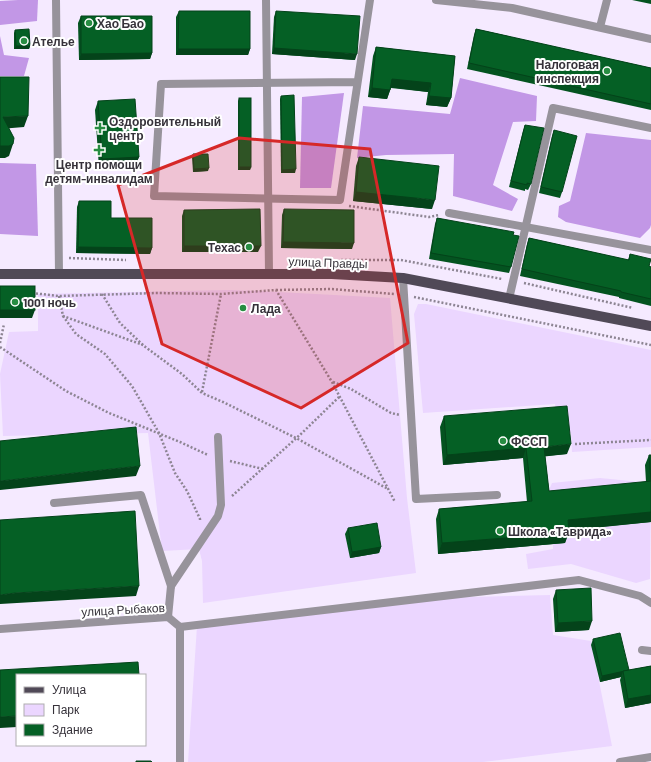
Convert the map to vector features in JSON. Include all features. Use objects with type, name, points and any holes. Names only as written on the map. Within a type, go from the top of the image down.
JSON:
[{"type":"main road","name":"улица Правды","points":[[0,274],[269,273],[332,274],[403,278],[651,326]]},
{"type":"street","points":[[56,0],[59,274]]},
{"type":"street","points":[[266,0],[269,273]]},
{"type":"street","points":[[357,82],[161,84],[154,196],[340,200],[370,0]]},
{"type":"street","points":[[436,0],[486,2],[651,39]]},
{"type":"street","points":[[600,27],[607,0]]},
{"type":"street","points":[[509,299],[553,108],[651,128]]},
{"type":"street","points":[[449,213],[651,250]]},
{"type":"street","points":[[403,278],[416,500],[497,495]]},
{"type":"street","points":[[171,586],[218,516],[221,506],[218,437]]},
{"type":"street","points":[[54,503],[141,495],[171,586],[168,617]]},
{"type":"street","points":[[180,762],[180,626],[579,580],[640,596],[651,603]]},
{"type":"street","name":"улица Рыбаков","points":[[0,630],[168,617],[180,626]]},
{"type":"street","points":[[642,650],[651,651]]},
{"type":"street","points":[[620,762],[651,757]]},
{"type":"path","points":[[340,200],[350,206],[429,217],[449,213]]},
{"type":"path","points":[[27,292],[59,296],[102,294],[221,294],[276,290],[331,289],[387,293],[651,345]]},
{"type":"path","points":[[276,290],[332,382],[395,502]]},
{"type":"path","points":[[102,294],[120,323],[144,346],[182,374],[202,393],[296,438],[388,490]]},
{"type":"path","points":[[202,393],[221,294]]},
{"type":"path","points":[[59,296],[63,316],[76,334],[105,354],[132,386],[159,433],[175,473],[187,491],[200,519],[202,539]]},
{"type":"path","points":[[63,316],[144,346]]},
{"type":"path","points":[[0,343],[4,324]]},
{"type":"path","points":[[0,347],[66,391],[109,413],[206,454],[263,468]]},
{"type":"path","points":[[332,382],[351,389],[391,413],[411,418]]},
{"type":"path","points":[[221,506],[296,438],[339,396]]},
{"type":"path","points":[[576,444],[651,440]]},
{"type":"highlighted area","points":[[239,138],[370,149],[408,343],[301,408],[162,344],[118,185]]},
{"type":"green space","points":[[229,290],[390,298],[407,498],[416,573],[203,603],[202,561],[199,549],[162,551],[148,433],[3,436],[0,374],[9,332],[38,331],[38,294]]},
{"type":"green space","points":[[418,304],[426,304],[651,350],[651,447],[572,452],[571,433],[559,434],[555,404],[423,413],[414,314]]},
{"type":"green space","points":[[600,478],[651,483],[650,579],[636,583],[571,564],[528,569],[526,554],[553,549],[553,536],[542,506],[552,483]]},
{"type":"green space","points":[[550,595],[553,635],[591,641],[612,746],[483,762],[188,762],[197,626],[430,598]]},
{"type":"shaded area","points":[[38,0],[37,21],[0,25],[0,1]]},
{"type":"shaded area","points":[[0,36],[4,55],[29,58],[24,76],[0,76]]},
{"type":"shaded area","points":[[460,78],[537,96],[536,121],[513,122],[493,185],[518,199],[512,211],[453,196],[454,154],[386,155],[357,158],[363,106],[450,114]]},
{"type":"shaded area","points":[[344,93],[331,188],[300,188],[302,97]]},
{"type":"shaded area","points":[[586,133],[651,140],[651,225],[640,238],[566,222],[558,217],[559,206],[570,201]]},
{"type":"shaded area","points":[[0,163],[36,164],[38,236],[0,234]]},
{"type":"building","points":[[179,11],[250,11],[250,49],[178,49]]},
{"type":"building","points":[[276,11],[360,16],[357,54],[274,48]]},
{"type":"building","points":[[81,16],[152,16],[152,53],[81,54]]},
{"type":"building","points":[[29,29],[30,46],[16,46],[15,30]]},
{"type":"building","points":[[476,29],[651,68],[651,104],[469,63]]},
{"type":"building","points":[[376,47],[455,56],[451,98],[429,96],[431,83],[392,79],[390,90],[372,88]]},
{"type":"building","points":[[0,77],[29,77],[28,116],[3,117],[14,138],[13,144],[9,146],[0,146]]},
{"type":"building","points":[[294,95],[296,169],[282,170],[281,96]]},
{"type":"building","points":[[239,98],[251,98],[251,167],[239,167]]},
{"type":"building","points":[[135,99],[139,157],[102,159],[98,101]]},
{"type":"building","points":[[525,125],[544,128],[531,184],[527,183],[527,185],[511,181]]},
{"type":"building","points":[[554,130],[577,136],[562,192],[541,187]]},
{"type":"building","points":[[193,154],[208,154],[209,168],[194,169]]},
{"type":"building","points":[[359,157],[439,166],[435,200],[356,192]]},
{"type":"building","points":[[79,201],[111,201],[111,218],[152,218],[152,248],[78,247]]},
{"type":"building","points":[[260,209],[261,246],[184,246],[184,210]]},
{"type":"building","points":[[284,209],[354,210],[354,243],[283,242]]},
{"type":"building","points":[[437,218],[514,232],[513,235],[519,236],[511,267],[431,253]]},
{"type":"building","points":[[529,238],[629,260],[630,254],[651,259],[649,266],[651,267],[651,299],[522,269]]},
{"type":"building","points":[[0,286],[35,286],[35,310],[0,310]]},
{"type":"building","points":[[567,406],[571,444],[544,447],[549,491],[651,481],[651,512],[568,520],[569,533],[442,543],[439,509],[532,501],[526,448],[447,455],[444,416]]},
{"type":"building","points":[[136,427],[140,466],[0,481],[0,441]]},
{"type":"building","points":[[649,455],[651,455],[651,481]]},
{"type":"building","points":[[135,511],[139,586],[0,595],[0,520]]},
{"type":"building","points":[[377,523],[381,547],[352,552],[348,528]]},
{"type":"building","points":[[591,588],[592,621],[558,623],[556,590]]},
{"type":"building","points":[[620,633],[629,670],[602,676],[593,639]]},
{"type":"building","points":[[138,662],[139,674],[16,674],[16,716],[0,717],[0,670]]},
{"type":"building","points":[[651,666],[651,695],[628,699],[623,671]]},
{"type":"building","points":[[151,761],[152,762],[136,762]]},
{"type":"place","name":"Хао Бао","points":[[89,23]]},
{"type":"place","name":"Ателье","points":[[24,41]]},
{"type":"place","name":"Налоговая инспекция","points":[[607,71]]},
{"type":"place","name":"Оздоровительный центр","points":[[100,128]]},
{"type":"place","name":"Центр помощи детям-инвалидам","points":[[99,150]]},
{"type":"place","name":"Техас","points":[[249,247]]},
{"type":"place","name":"1001 ночь","points":[[15,302]]},
{"type":"place","name":"Лада","points":[[243,308]]},
{"type":"place","name":"ФССП","points":[[503,441]]},
{"type":"place","name":"Школа «Таврида»","points":[[500,531]]}]
